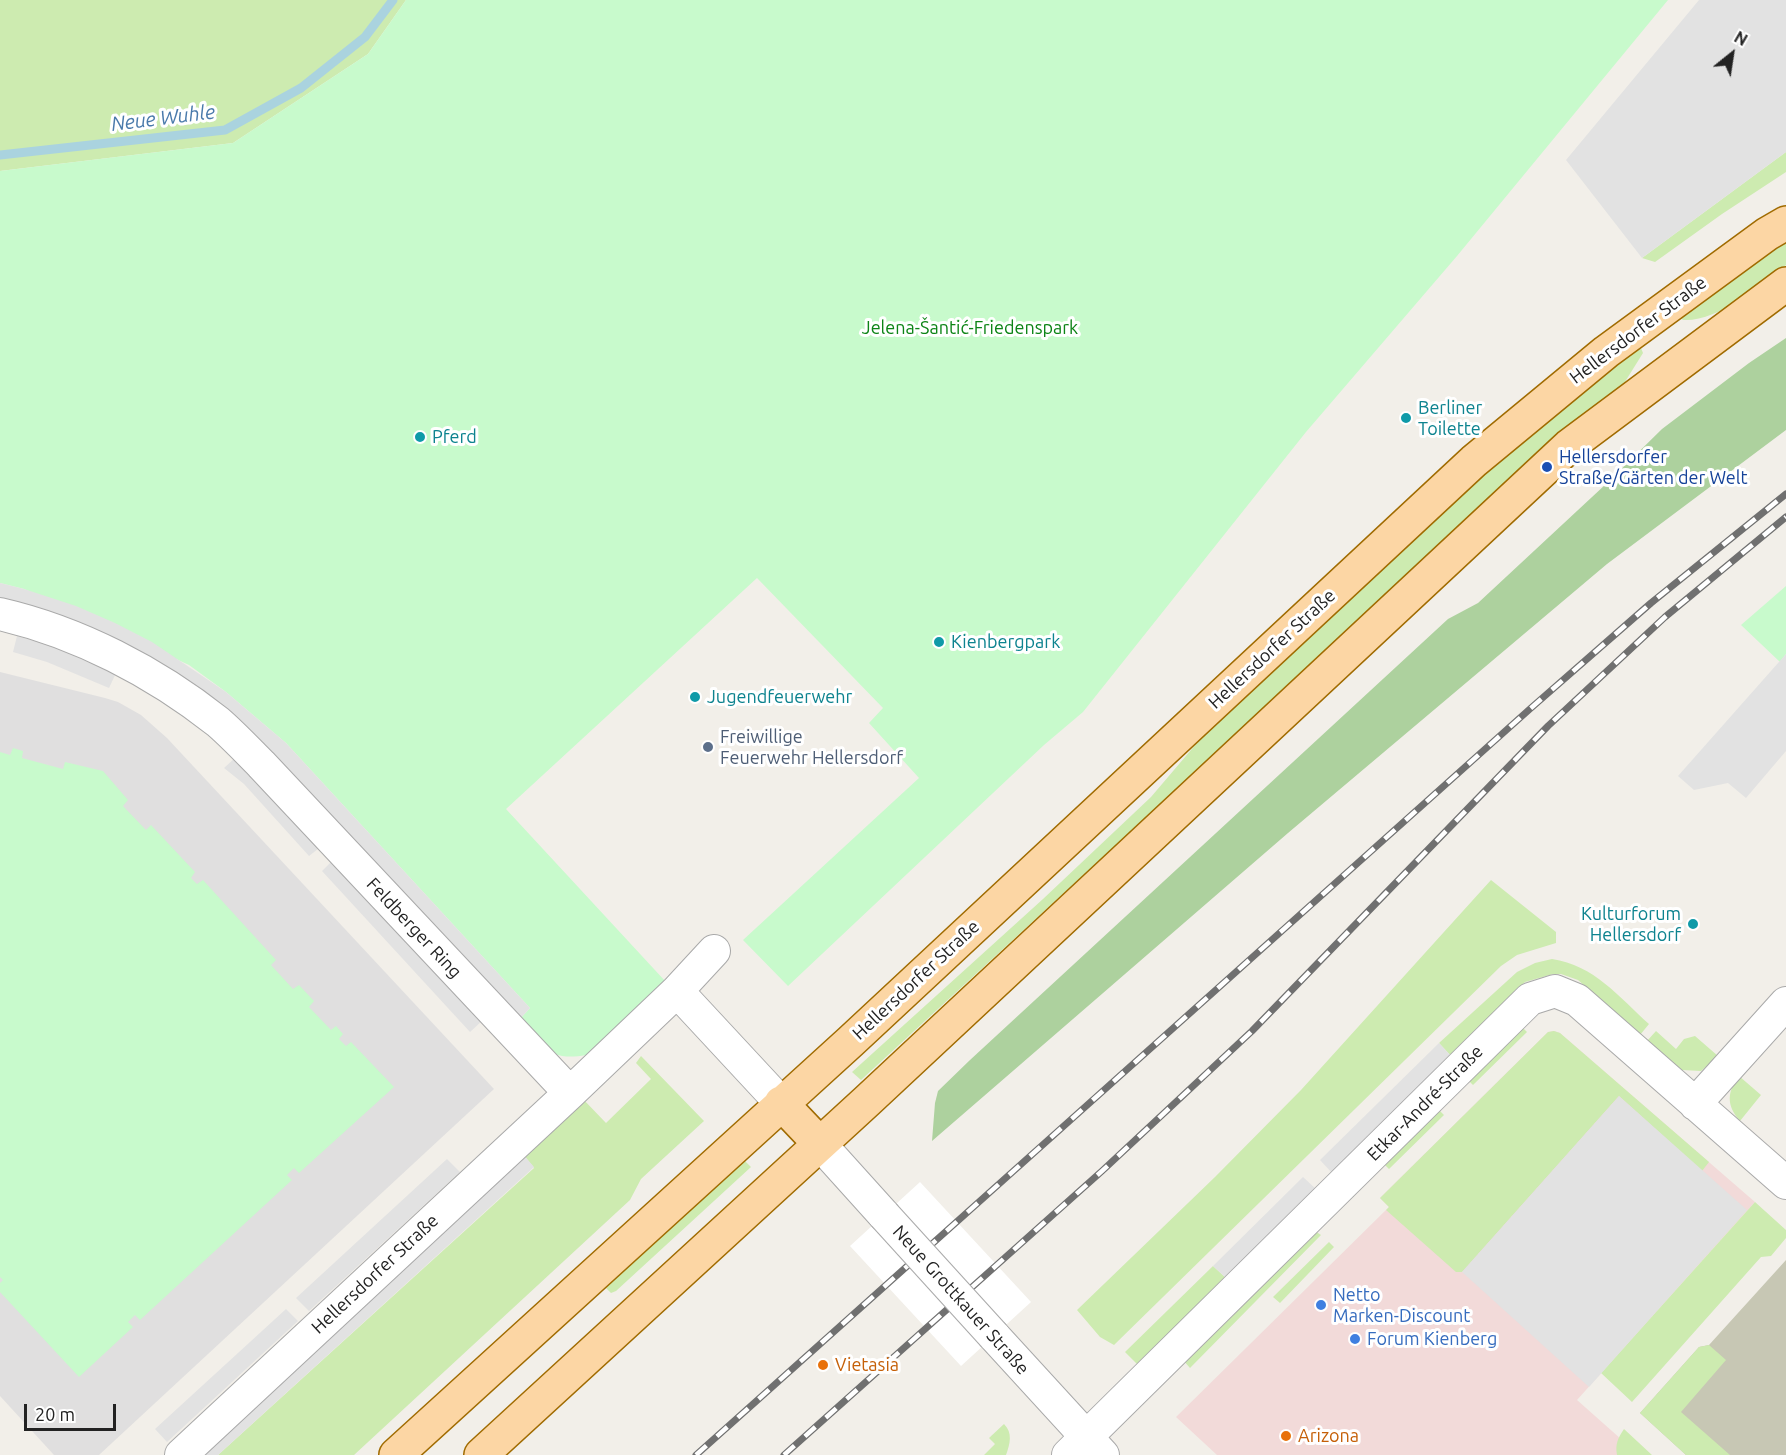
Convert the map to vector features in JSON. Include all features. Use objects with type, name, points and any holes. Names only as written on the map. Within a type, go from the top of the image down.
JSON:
[{"type":"main road","name":"Hellersdorfer Straße","points":[[396,1455],[781,1104],[1474,461],[1606,352],[1767,234],[1786,223]]},
{"type":"main road","points":[[481,1455],[820,1144],[1569,446],[1786,284]]},
{"type":"main road","points":[[781,1104],[820,1144]]},
{"type":"street","name":"Feldberger Ring","points":[[0,614],[21,619],[96,646],[162,683],[218,723],[261,764],[570,1093]]},
{"type":"street","points":[[570,1093],[677,991],[714,951]]},
{"type":"street","points":[[677,991],[781,1104]]},
{"type":"street","name":"Etkar-André-Straße","points":[[1086,1449],[1530,999],[1555,991],[1577,1000],[1786,1183]]},
{"type":"street","points":[[1695,1104],[1786,1003]]},
{"type":"street","name":"Hellersdorfer Straße","points":[[181,1455],[570,1093]]},
{"type":"street","name":"Neue Grottkauer Straße","points":[[820,1144],[994,1336],[1086,1449]]},
{"type":"shaded area","points":[[1699,0],[1786,0],[1786,152],[1642,258],[1566,160]]},
{"type":"shaded area","points":[[0,583],[76,606],[115,623],[152,642],[226,692],[286,743],[530,1008],[518,1021],[282,766],[0,600]]},
{"type":"shaded area","points":[[17,636],[50,645],[116,673],[109,688],[47,662],[13,652]]},
{"type":"shaded area","points":[[1786,654],[1786,751],[1746,798],[1728,783],[1694,790],[1678,776]]},
{"type":"shaded area","points":[[0,672],[105,698],[118,702],[141,715],[167,738],[494,1089],[99,1455],[54,1455],[0,1396]]},
{"type":"shaded area","points":[[237,756],[323,845],[309,856],[244,784],[224,768]]},
{"type":"shaded area","points":[[335,858],[483,1020],[470,1032],[322,871]]},
{"type":"shaded area","points":[[1548,1032],[1560,1033],[1755,1202],[1577,1400],[1639,1455],[1217,1455],[1176,1417],[1389,1207],[1380,1198]]},
{"type":"shaded area","points":[[1439,1043],[1451,1056],[1332,1173],[1320,1160]]},
{"type":"shaded area","points":[[1619,1096],[1747,1210],[1589,1387],[1462,1272]]},
{"type":"shaded area","points":[[522,1153],[534,1167],[218,1455],[193,1455]]},
{"type":"shaded area","points":[[447,1159],[460,1172],[309,1311],[296,1298]]},
{"type":"shaded area","points":[[1303,1177],[1316,1189],[1226,1278],[1213,1266]]},
{"type":"shaded area","points":[[1786,1260],[1786,1455],[1686,1455],[1640,1413],[1699,1347],[1709,1345]]},
{"type":"shaded area","points":[[286,1309],[298,1321],[167,1442],[155,1429]]},
{"type":"green space","points":[[0,0],[406,0],[368,54],[233,143],[0,171]]},
{"type":"green space","name":"Jelena-Šantić-Friedenspark","points":[[406,0],[1668,0],[1457,256],[1306,432],[1083,712],[1044,745],[788,986],[743,940],[919,778],[869,723],[883,708],[757,578],[506,809],[666,982],[586,1055],[573,1057],[554,1054],[533,1037],[518,1021],[530,1008],[286,743],[226,692],[189,665],[24,589],[0,583],[0,171],[233,143],[368,54]]},
{"type":"green space","points":[[1786,152],[1786,172],[1655,262],[1642,258]]},
{"type":"green space","points":[[1786,237],[1786,265],[1751,292],[1710,315],[1683,320],[1678,316]]},
{"type":"green space","points":[[1786,338],[1786,430],[1607,564],[1288,833],[932,1141],[938,1091],[970,1060],[1448,619],[1478,603],[1662,429]]},
{"type":"green space","points":[[1639,343],[1643,353],[1623,385],[1533,460],[861,1080],[852,1072],[1043,899],[1151,797],[1208,730],[1449,505],[1547,418]]},
{"type":"green space","points":[[1786,586],[1786,654],[1780,662],[1741,625]]},
{"type":"green space","points":[[13,748],[23,751],[22,758],[63,769],[65,762],[103,771],[128,800],[123,806],[146,830],[151,825],[195,872],[191,878],[197,884],[203,880],[276,960],[271,965],[293,989],[299,985],[314,1001],[309,1007],[331,1030],[336,1026],[343,1034],[339,1039],[346,1046],[351,1042],[394,1087],[299,1173],[294,1168],[287,1175],[292,1180],[140,1320],[135,1315],[128,1322],[133,1327],[79,1377],[0,1292],[0,1283],[3,1280],[0,1277],[0,752],[10,755]]},
{"type":"green space","points":[[1491,880],[1556,932],[1556,943],[1517,955],[1501,966],[1114,1345],[1100,1337],[1077,1310],[1215,1177],[1301,1090]]},
{"type":"green space","points":[[1552,959],[1567,962],[1593,975],[1649,1024],[1640,1035],[1578,980],[1561,974],[1553,974],[1525,982],[1451,1056],[1439,1043],[1517,972],[1535,963]]},
{"type":"green space","points":[[1521,1026],[1527,1032],[1473,1085],[1467,1079]]},
{"type":"green space","points":[[1656,1031],[1676,1049],[1684,1039],[1695,1036],[1718,1056],[1701,1071],[1682,1070],[1647,1041]]},
{"type":"green space","points":[[1548,1032],[1560,1033],[1709,1162],[1702,1171],[1619,1096],[1462,1272],[1456,1272],[1386,1210],[1389,1207],[1380,1198]]},
{"type":"green space","points":[[641,1056],[704,1121],[641,1179],[630,1200],[354,1455],[218,1455],[534,1168],[522,1153],[582,1098],[606,1123],[651,1079],[636,1063]]},
{"type":"green space","points":[[1739,1076],[1761,1095],[1740,1121],[1730,1104],[1730,1093]]},
{"type":"green space","points":[[1438,1109],[1444,1115],[1389,1169],[1383,1163]]},
{"type":"green space","points":[[742,1158],[751,1167],[616,1291],[611,1293],[606,1288],[607,1283]]},
{"type":"green space","points":[[1755,1202],[1786,1230],[1786,1238],[1771,1256],[1761,1257],[1632,1402],[1601,1373]]},
{"type":"green space","points":[[1315,1231],[1321,1235],[1190,1368],[1183,1360]]},
{"type":"green space","points":[[1329,1242],[1334,1247],[1280,1303],[1273,1297]]},
{"type":"green space","points":[[1213,1266],[1226,1278],[1138,1365],[1125,1352]]},
{"type":"green space","points":[[1709,1345],[1726,1360],[1681,1412],[1730,1455],[1686,1455],[1640,1413],[1699,1347]]},
{"type":"green space","points":[[1004,1424],[1010,1435],[1006,1455],[984,1455],[995,1444],[989,1438]]},
{"type":"green space","points":[[1624,1429],[1652,1455],[1617,1455],[1616,1448]]},
{"type":"pier","points":[[920,1182],[1031,1302],[961,1366],[850,1246]]},
{"type":"waterway","name":"Neue Wuhle","points":[[0,155],[225,130],[301,88],[365,37],[393,0]]},
{"type":"railway","points":[[696,1455],[1531,708],[1651,603],[1786,494]]},
{"type":"railway","points":[[784,1455],[1102,1171],[1252,1031],[1548,726],[1665,617],[1786,517]]},
{"type":"place","name":"Berliner Toilette","points":[[1406,418]]},
{"type":"place","name":"Pferd","points":[[420,437]]},
{"type":"place","name":"Hellersdorfer Straße/Gärten der Welt","points":[[1547,467]]},
{"type":"place","name":"Kienbergpark","points":[[939,642]]},
{"type":"place","name":"Jugendfeuerwehr","points":[[695,697]]},
{"type":"place","name":"Freiwillige Feuerwehr Hellersdorf","points":[[708,747]]},
{"type":"place","name":"Kulturforum Hellersdorf","points":[[1693,924]]},
{"type":"place","name":"Netto Marken-Discount","points":[[1321,1305]]},
{"type":"place","name":"Forum Kienberg","points":[[1355,1339]]},
{"type":"place","name":"Vietasia","points":[[823,1365]]},
{"type":"place","name":"Arizona","points":[[1286,1436]]}]
